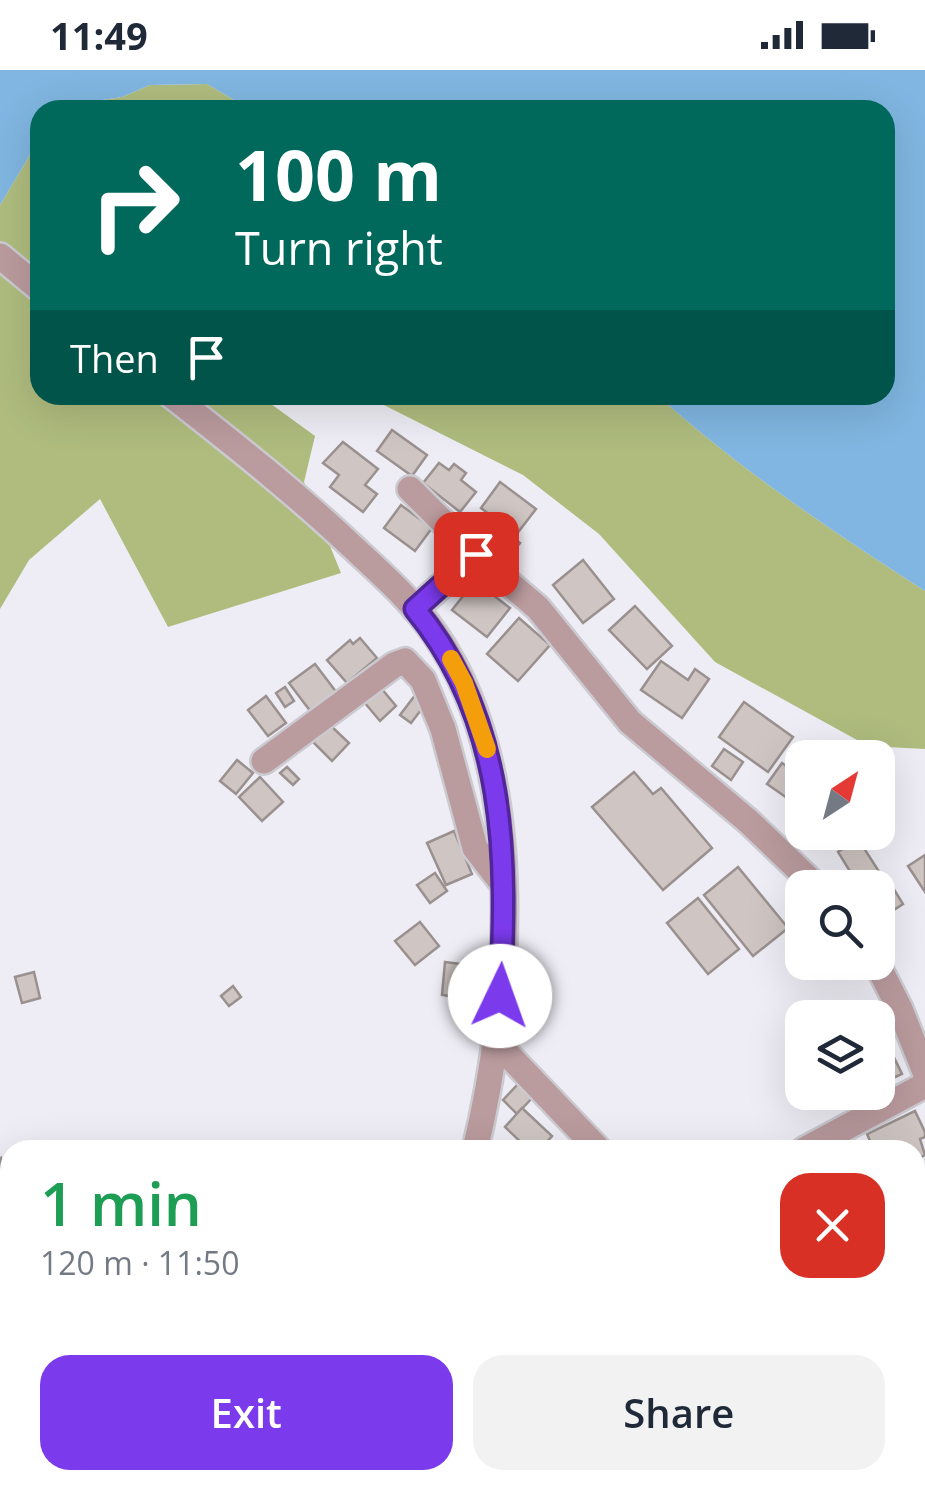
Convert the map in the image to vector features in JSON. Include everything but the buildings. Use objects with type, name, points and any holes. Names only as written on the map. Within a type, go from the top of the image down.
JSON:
[{"type":"street","points":[[0,256],[30,281]]},
{"type":"street","points":[[184,405],[298,495],[415,609],[447,652],[477,716],[494,779],[503,884],[503,946],[494,1040],[477,1140]]},
{"type":"street","points":[[410,488],[476,554],[538,608],[630,722],[748,821],[799,870]]},
{"type":"street","points":[[415,609],[476,554]]},
{"type":"street","points":[[264,761],[394,664],[405,662],[424,680],[443,728],[475,848],[503,884]]},
{"type":"street","points":[[885,980],[925,1072]]},
{"type":"street","points":[[494,1040],[589,1140]]},
{"type":"street","points":[[823,1140],[925,1085]]},
{"type":"green space","points":[[207,84],[234,100],[102,100],[122,97],[150,85]]},
{"type":"green space","points":[[30,155],[30,405],[272,405],[315,436],[304,482],[341,573],[168,627],[100,499],[29,560],[0,609],[0,205]]},
{"type":"green space","points":[[384,405],[669,405],[787,498],[925,591],[925,749],[895,747],[895,740],[857,740],[715,662],[599,534],[523,475]]},
{"type":"water","points":[[0,70],[925,70],[925,591],[787,498],[669,405],[895,405],[895,100],[234,100],[207,84],[150,85],[122,97],[102,100],[30,100],[30,155],[0,205]]},
{"type":"slow traffic","points":[[451,659],[464,683],[487,749]]},
{"type":"route","points":[[476,554],[415,609],[464,683],[487,746],[494,779],[503,884],[500,996]]}]
